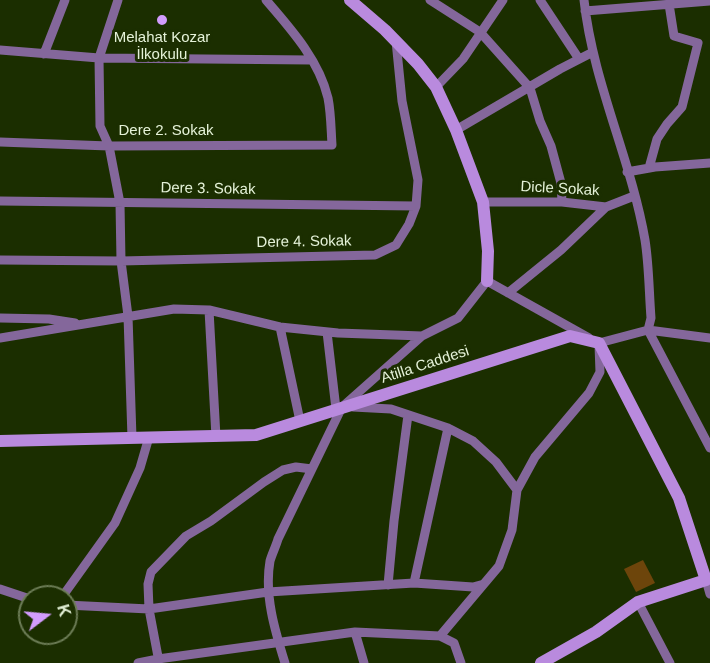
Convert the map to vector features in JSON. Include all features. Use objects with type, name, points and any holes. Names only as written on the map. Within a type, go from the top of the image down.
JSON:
[{"type":"street","points":[[44,54],[65,0]]},
{"type":"street","points":[[118,0],[99,58],[100,126],[109,146],[120,203],[121,261],[128,316],[132,438]]},
{"type":"street","points":[[0,50],[99,58],[311,60],[302,41],[266,0]]},
{"type":"street","points":[[285,663],[268,592],[270,561],[339,408],[423,336],[458,318],[487,282],[488,251],[483,202],[456,130],[436,87],[418,64],[350,0]]},
{"type":"street","points":[[430,0],[480,32],[530,88],[540,121],[551,146],[561,183],[562,202]]},
{"type":"street","points":[[436,87],[463,59],[503,0]]},
{"type":"street","points":[[540,0],[579,59]]},
{"type":"street","points":[[584,0],[593,52],[645,241],[651,318],[648,330],[710,448]]},
{"type":"street","points":[[585,11],[710,1]]},
{"type":"street","points":[[649,168],[657,139],[682,107],[698,43],[674,36],[669,4]]},
{"type":"street","name":"Dere 4. Sokak","points":[[0,260],[121,261],[375,255],[396,245],[409,224],[416,206],[418,180],[402,101],[396,42]]},
{"type":"street","points":[[456,130],[593,52]]},
{"type":"street","name":"Dere 2. Sokak","points":[[0,142],[109,146],[332,145],[328,100],[323,81],[311,60]]},
{"type":"street","points":[[627,172],[710,163]]},
{"type":"street","name":"Dicle Sokak","points":[[483,202],[562,202],[606,207],[634,196]]},
{"type":"street","name":"Dere 3. Sokak","points":[[0,201],[416,206]]},
{"type":"street","points":[[508,293],[561,250],[606,207]]},
{"type":"street","points":[[487,282],[599,343],[679,498],[710,594]]},
{"type":"street","points":[[0,338],[174,309],[209,310],[280,327],[327,332],[423,336]]},
{"type":"street","points":[[209,310],[216,437]]},
{"type":"street","points":[[0,318],[49,319],[83,324]]},
{"type":"street","points":[[280,327],[300,422]]},
{"type":"street","points":[[599,343],[648,330],[710,338]]},
{"type":"street","points":[[327,332],[339,408]]},
{"type":"street","name":"Atilla Caddesi","points":[[0,441],[256,435],[570,336],[599,343]]},
{"type":"street","points":[[440,636],[477,595],[499,566],[512,530],[517,490],[535,457],[589,393],[600,372],[599,343]]},
{"type":"street","points":[[339,408],[392,409],[448,428],[473,441],[496,462],[517,490]]},
{"type":"street","points":[[388,585],[408,416]]},
{"type":"street","points":[[414,583],[448,428]]},
{"type":"street","points":[[71,585],[115,523],[140,468],[149,437]]},
{"type":"street","points":[[158,661],[149,609],[148,584],[151,572],[186,536],[211,521],[264,482],[283,470],[296,467],[312,469]]},
{"type":"street","points":[[541,663],[560,658],[638,602],[706,580]]},
{"type":"street","points":[[78,606],[149,609],[268,592],[414,583],[473,586],[484,584]]},
{"type":"street","points":[[0,589],[18,595]]},
{"type":"street","points":[[638,602],[670,663]]},
{"type":"street","points":[[355,632],[364,663]]},
{"type":"street","points":[[138,663],[355,632],[440,636],[454,643],[461,663]]},
{"type":"street","points":[[203,652],[206,663]]},
{"type":"shaded area","points":[[643,560],[655,583],[636,592],[624,569]]},
{"type":"place","name":"Melahat Kozar İlkokulu","points":[[162,20]]}]
